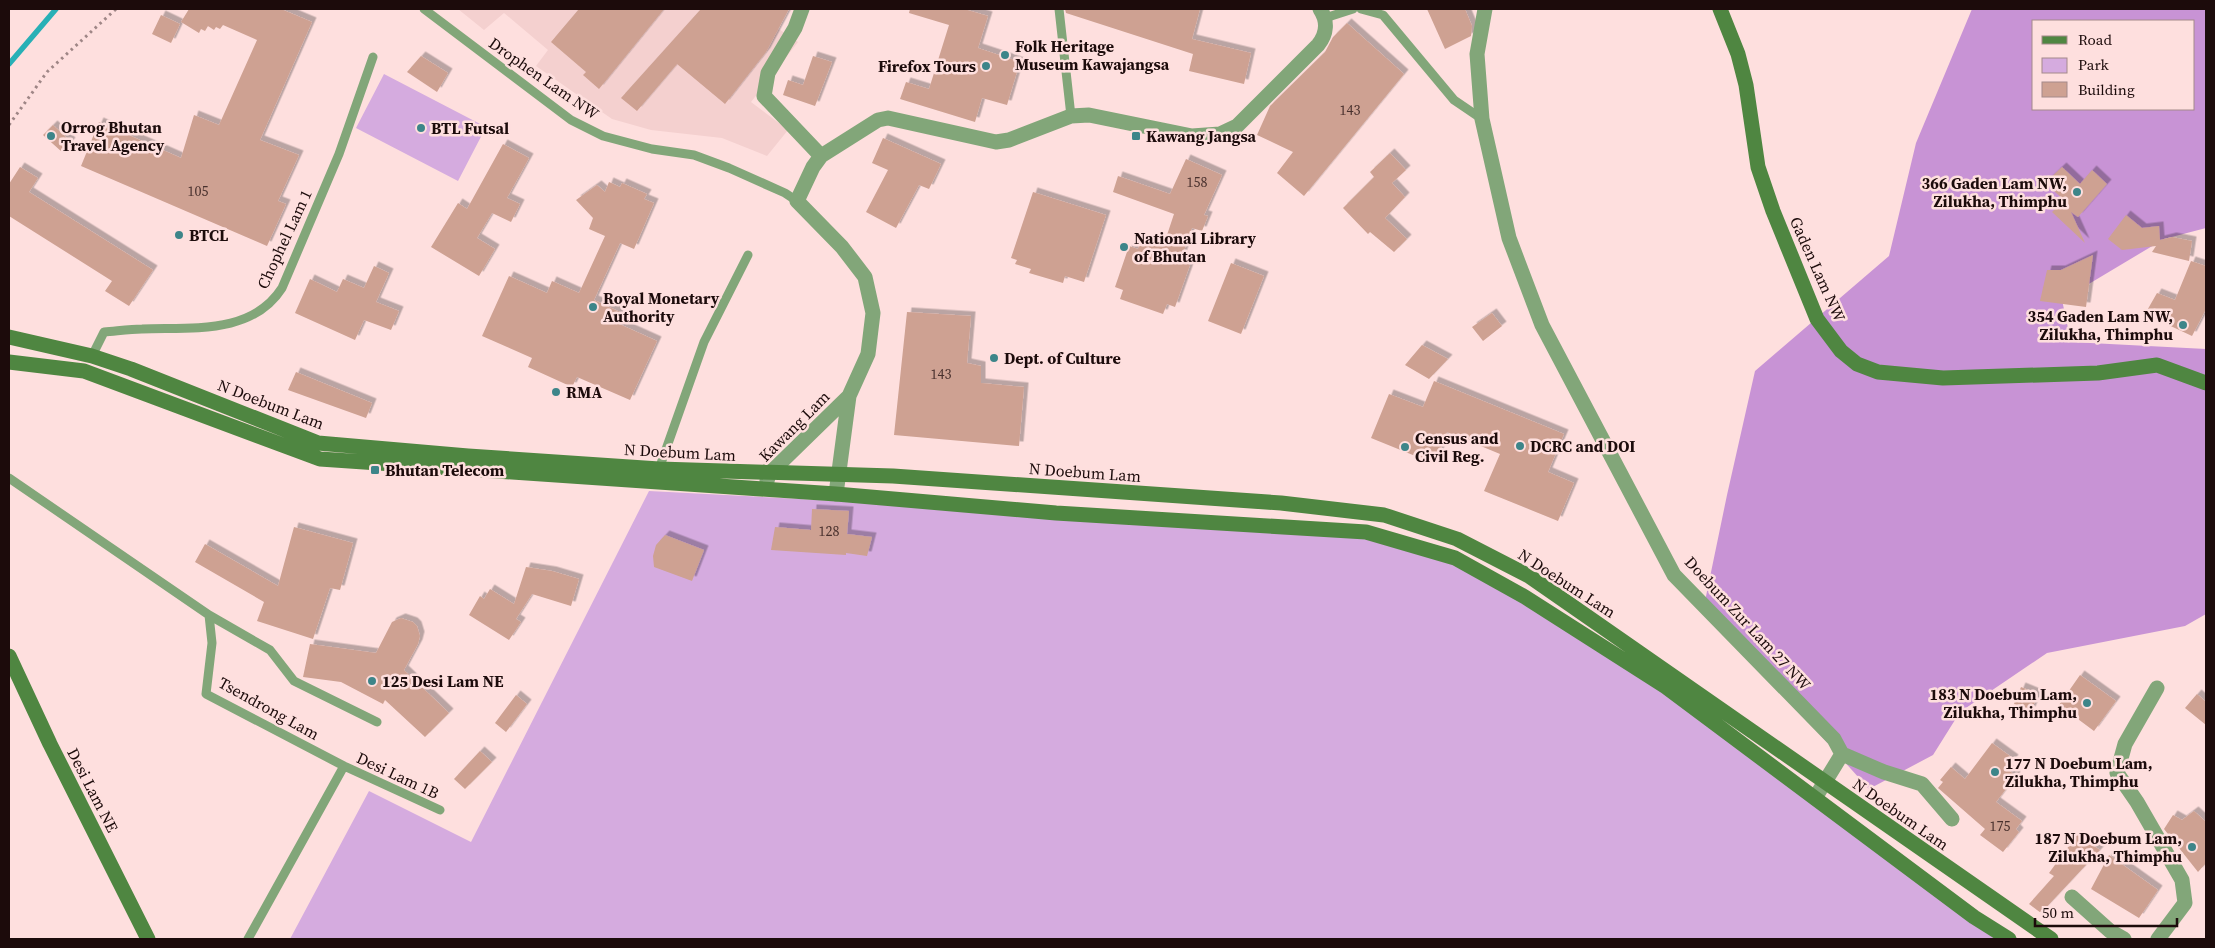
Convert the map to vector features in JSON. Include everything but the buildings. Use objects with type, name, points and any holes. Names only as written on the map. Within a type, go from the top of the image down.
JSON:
[{"type":"main road","name":"Gaden Lam NW","points":[[1720,9],[1738,54],[1746,85],[1758,167],[1773,212],[1817,319],[1841,351],[1857,364],[1878,372],[1943,378],[2098,373],[2157,365],[2206,383]]},
{"type":"main road","name":"N Doebum Lam","points":[[9,337],[92,356],[131,369],[318,443],[468,456],[658,469],[769,474],[837,473],[1282,502],[1384,515],[1457,539],[1529,576],[2051,939]]},
{"type":"main road","name":"N Doebum Lam","points":[[9,362],[84,371],[320,459],[836,494],[1056,513],[1366,532],[1455,558],[1525,597],[1666,687],[1974,917],[2009,939]]},
{"type":"main road","name":"Desi Lam NE","points":[[9,656],[50,744],[148,939]]},
{"type":"street","points":[[802,9],[795,28],[768,72],[764,96],[821,156]]},
{"type":"street","name":"Doebum Zur Lam 27 NW","points":[[1485,9],[1478,54],[1482,119],[1510,238],[1542,325],[1674,574],[1834,739],[1842,754]]},
{"type":"street","points":[[849,396],[868,354],[874,313],[865,277],[842,247],[797,201],[812,167],[821,156],[867,126],[888,118],[996,142],[1009,140],[1071,116],[1088,115],[1192,136],[1208,136],[1229,131],[1237,126],[1291,75],[1324,38],[1322,13]]},
{"type":"street","name":"Kawang Lam","points":[[836,494],[837,473],[849,396]]},
{"type":"street","name":"Kawang Lam","points":[[765,490],[769,474],[849,396]]},
{"type":"street","points":[[2157,688],[2125,744],[2117,773],[2137,802],[2182,880],[2185,904],[2158,939]]},
{"type":"street","points":[[1815,798],[1842,754],[1884,772],[1922,784],[1952,820]]},
{"type":"street","points":[[2072,897],[2110,931],[2124,939]]},
{"type":"lane","name":"Drophen Lam NW","points":[[424,9],[571,120],[603,136],[652,149],[694,155],[785,193],[797,201]]},
{"type":"lane","points":[[1059,9],[1071,116]]},
{"type":"lane","points":[[1322,13],[1353,9]]},
{"type":"lane","points":[[1361,9],[1383,15],[1454,100],[1482,119]]},
{"type":"lane","name":"Chophel Lam 1","points":[[92,356],[104,332],[183,329],[232,323],[253,316],[271,302],[282,288],[339,154],[373,57]]},
{"type":"lane","points":[[658,469],[704,342],[748,254]]},
{"type":"lane","points":[[9,478],[209,615],[270,650],[294,681],[377,722]]},
{"type":"lane","name":"Tsendrong Lam","points":[[209,615],[212,643],[206,694],[344,766]]},
{"type":"lane","points":[[248,939],[344,766]]},
{"type":"lane","name":"Desi Lam 1B","points":[[344,766],[440,810]]},
{"type":"path","points":[[9,125],[47,72],[116,9]]},
{"type":"shaded area","points":[[458,9],[749,9],[798,42],[751,102],[788,130],[767,156],[722,138],[651,130],[612,119],[536,66],[548,50],[504,13],[484,30]]},
{"type":"shaded area","points":[[1972,9],[2206,9],[2206,228],[2164,239],[2062,300],[2071,342],[2206,349],[2206,614],[2185,626],[2047,653],[1960,712],[1933,755],[1869,789],[1704,606],[1755,371],[1889,256],[1916,143]]},
{"type":"green space","name":"BTL Futsal","points":[[384,74],[486,127],[458,181],[356,128]]},
{"type":"green space","points":[[649,491],[1347,528],[1476,566],[1666,687],[2005,939],[290,939],[369,791],[471,842]]},
{"type":"waterway","points":[[9,64],[56,9]]},
{"type":"place","name":"Folk Heritage Museum Kawajangsa","points":[[1005,55]]},
{"type":"place","name":"Firefox Tours","points":[[986,66]]},
{"type":"place","name":"BTL Futsal","points":[[421,128]]},
{"type":"place","name":"Orrog Bhutan Travel Agency","points":[[51,136]]},
{"type":"place","name":"Kawang Jangsa","points":[[1136,136]]},
{"type":"place","name":"366 Gaden Lam NW, Zilukha, Thimphu","points":[[2077,192]]},
{"type":"place","name":"BTCL","points":[[179,235]]},
{"type":"place","name":"National Library of Bhutan","points":[[1124,247]]},
{"type":"place","name":"Royal Monetary Authority","points":[[593,307]]},
{"type":"place","name":"354 Gaden Lam NW, Zilukha, Thimphu","points":[[2183,325]]},
{"type":"place","name":"Dept. of Culture","points":[[994,358]]},
{"type":"place","name":"RMA","points":[[556,392]]},
{"type":"place","name":"DCRC and DOI","points":[[1520,446]]},
{"type":"place","name":"Census and Civil Reg.","points":[[1405,447]]},
{"type":"place","name":"Bhutan Telecom","points":[[375,470]]},
{"type":"place","name":"125 Desi Lam NE","points":[[372,681]]},
{"type":"place","name":"183 N Doebum Lam, Zilukha, Thimphu","points":[[2087,703]]},
{"type":"place","name":"177 N Doebum Lam, Zilukha, Thimphu","points":[[1995,772]]},
{"type":"place","name":"187 N Doebum Lam, Zilukha, Thimphu","points":[[2192,847]]}]
